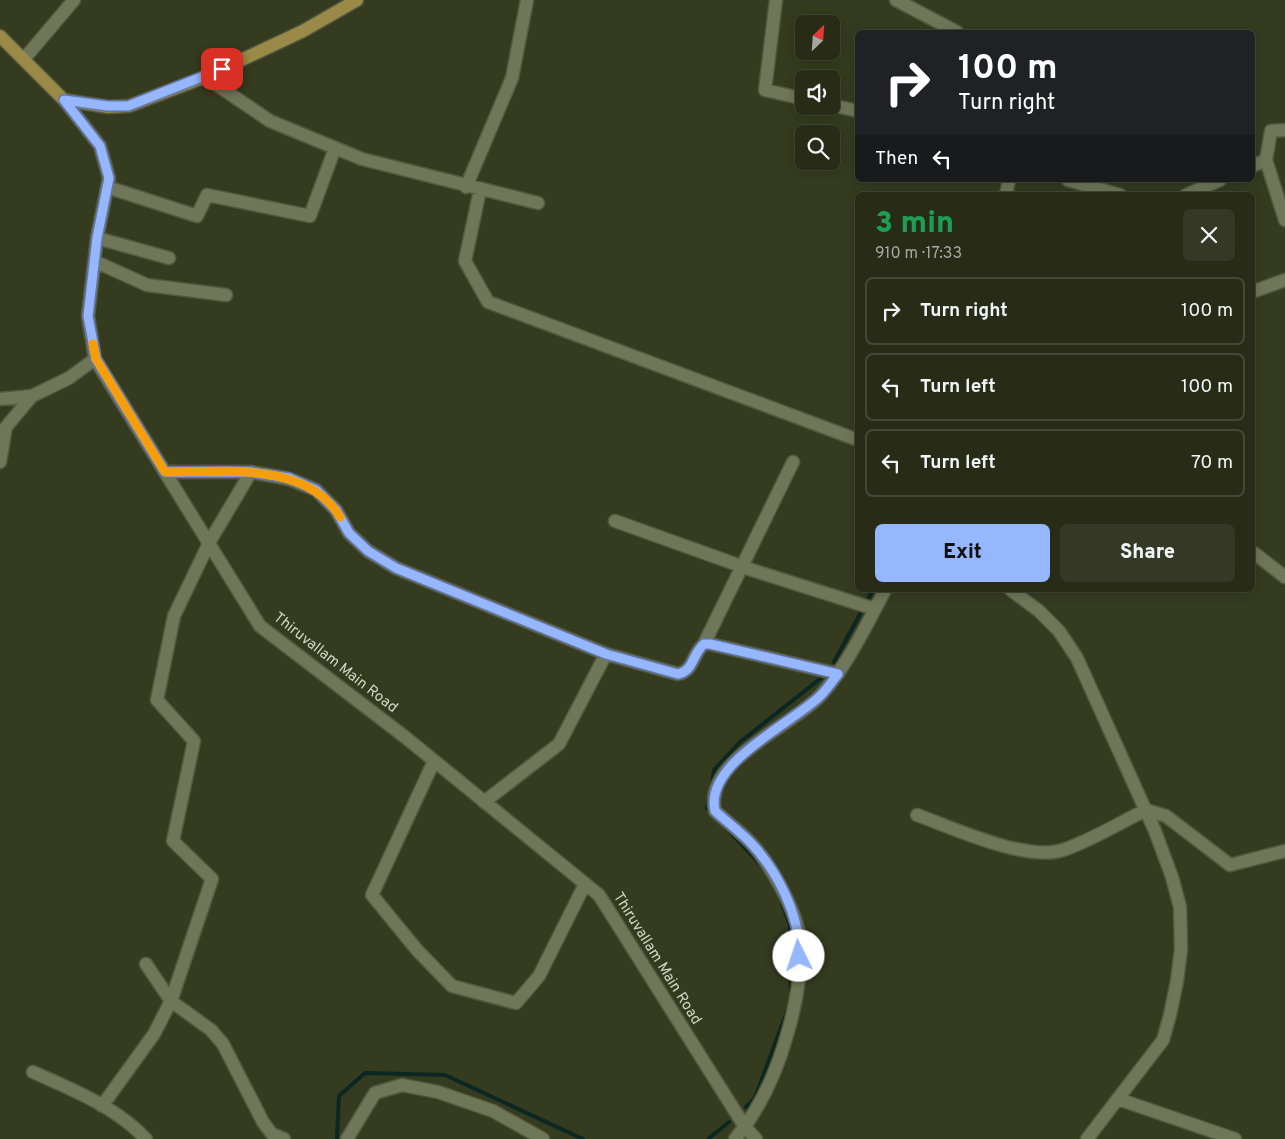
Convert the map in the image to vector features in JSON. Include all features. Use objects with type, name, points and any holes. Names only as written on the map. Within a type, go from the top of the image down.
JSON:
[{"type":"main road","points":[[64,100],[108,106],[128,106],[205,77],[303,31],[357,0]]},
{"type":"main road","name":"Thiruvallam Main Road","points":[[0,36],[64,100]]},
{"type":"street","points":[[24,59],[74,0]]},
{"type":"street","points":[[466,187],[512,78],[527,0]]},
{"type":"street","points":[[776,0],[765,90],[795,97]]},
{"type":"street","points":[[896,0],[950,30]]},
{"type":"street","points":[[205,77],[270,121],[362,159],[466,187],[538,203]]},
{"type":"street","name":"Thiruvallam Main Road","points":[[64,100],[100,146],[109,178],[97,238],[88,316],[96,359],[165,472],[210,541],[260,626],[434,761],[599,895],[745,1127],[756,1139]]},
{"type":"street","points":[[840,107],[855,110]]},
{"type":"street","points":[[1285,130],[1271,131],[1266,160],[1285,220]]},
{"type":"street","points":[[107,187],[197,216],[207,195],[310,216],[334,148]]},
{"type":"street","points":[[1255,165],[1266,160]]},
{"type":"street","points":[[1075,182],[1110,192]]},
{"type":"street","points":[[1193,192],[1215,182]]},
{"type":"street","points":[[480,190],[465,261],[488,302],[855,439]]},
{"type":"street","points":[[97,238],[169,258]]},
{"type":"street","points":[[94,261],[147,286],[226,295]]},
{"type":"street","points":[[1255,291],[1285,280]]},
{"type":"street","points":[[0,399],[32,396],[70,378],[96,359]]},
{"type":"street","points":[[0,462],[6,427],[32,396]]},
{"type":"street","points":[[165,472],[251,472],[289,478],[316,490],[336,510],[349,533],[368,551],[396,568],[606,654],[678,674],[685,673],[690,668],[699,648],[704,644],[740,566],[793,462]]},
{"type":"street","points":[[102,1106],[154,1034],[171,1001],[212,879],[173,841],[194,741],[157,700],[174,616],[210,541],[251,472]]},
{"type":"street","points":[[615,521],[740,566],[875,609]]},
{"type":"street","points":[[1255,554],[1285,577]]},
{"type":"street","points":[[735,1139],[760,1106],[771,1084],[786,1039],[797,1000],[800,940],[788,903],[765,860],[750,841],[715,811],[713,804],[719,780],[734,760],[820,697],[838,674],[884,592]]},
{"type":"street","points":[[1013,592],[1039,611],[1060,631],[1077,658],[1140,801],[1146,810],[1172,877],[1180,907],[1181,949],[1170,1015],[1162,1040],[1087,1139]]},
{"type":"street","points":[[704,644],[838,674]]},
{"type":"street","points":[[484,802],[559,744],[606,654]]},
{"type":"street","points":[[434,761],[372,895],[417,950],[452,986],[516,1003],[539,976],[585,884]]},
{"type":"street","points":[[917,815],[1009,848],[1039,852],[1062,850],[1146,810],[1166,816],[1230,865],[1285,851]]},
{"type":"street","points":[[146,964],[171,1001],[211,1030],[223,1044],[263,1122],[272,1134],[284,1139]]},
{"type":"street","points":[[33,1072],[102,1106],[134,1127],[146,1139]]},
{"type":"street","points":[[348,1139],[375,1094],[402,1085],[438,1092],[493,1110],[543,1139]]},
{"type":"street","points":[[1118,1099],[1235,1139]]},
{"type":"waterway","points":[[834,662],[872,592]]},
{"type":"waterway","points":[[711,789],[714,770],[740,742],[825,675]]},
{"type":"waterway","points":[[709,796],[707,808],[711,812]]},
{"type":"waterway","points":[[726,828],[761,865]]},
{"type":"waterway","points":[[781,901],[790,925],[791,997]]},
{"type":"waterway","points":[[746,1107],[755,1098],[788,1009]]},
{"type":"waterway","points":[[337,1139],[339,1096],[365,1073],[445,1075],[583,1139]]},
{"type":"waterway","points":[[708,1139],[729,1122]]},
{"type":"slow traffic","points":[[93,344],[96,359],[165,472],[251,472],[289,478],[316,490],[336,510],[340,517]]},
{"type":"route","points":[[222,69],[128,106],[108,106],[64,100],[100,146],[109,178],[97,238],[88,316],[96,359],[165,472],[251,472],[289,478],[316,490],[336,510],[349,533],[368,551],[396,568],[606,654],[678,674],[685,673],[690,668],[699,648],[704,644],[710,644],[838,674],[820,697],[734,760],[719,780],[713,804],[715,811],[750,841],[778,881],[791,910],[800,940],[799,956]]}]
